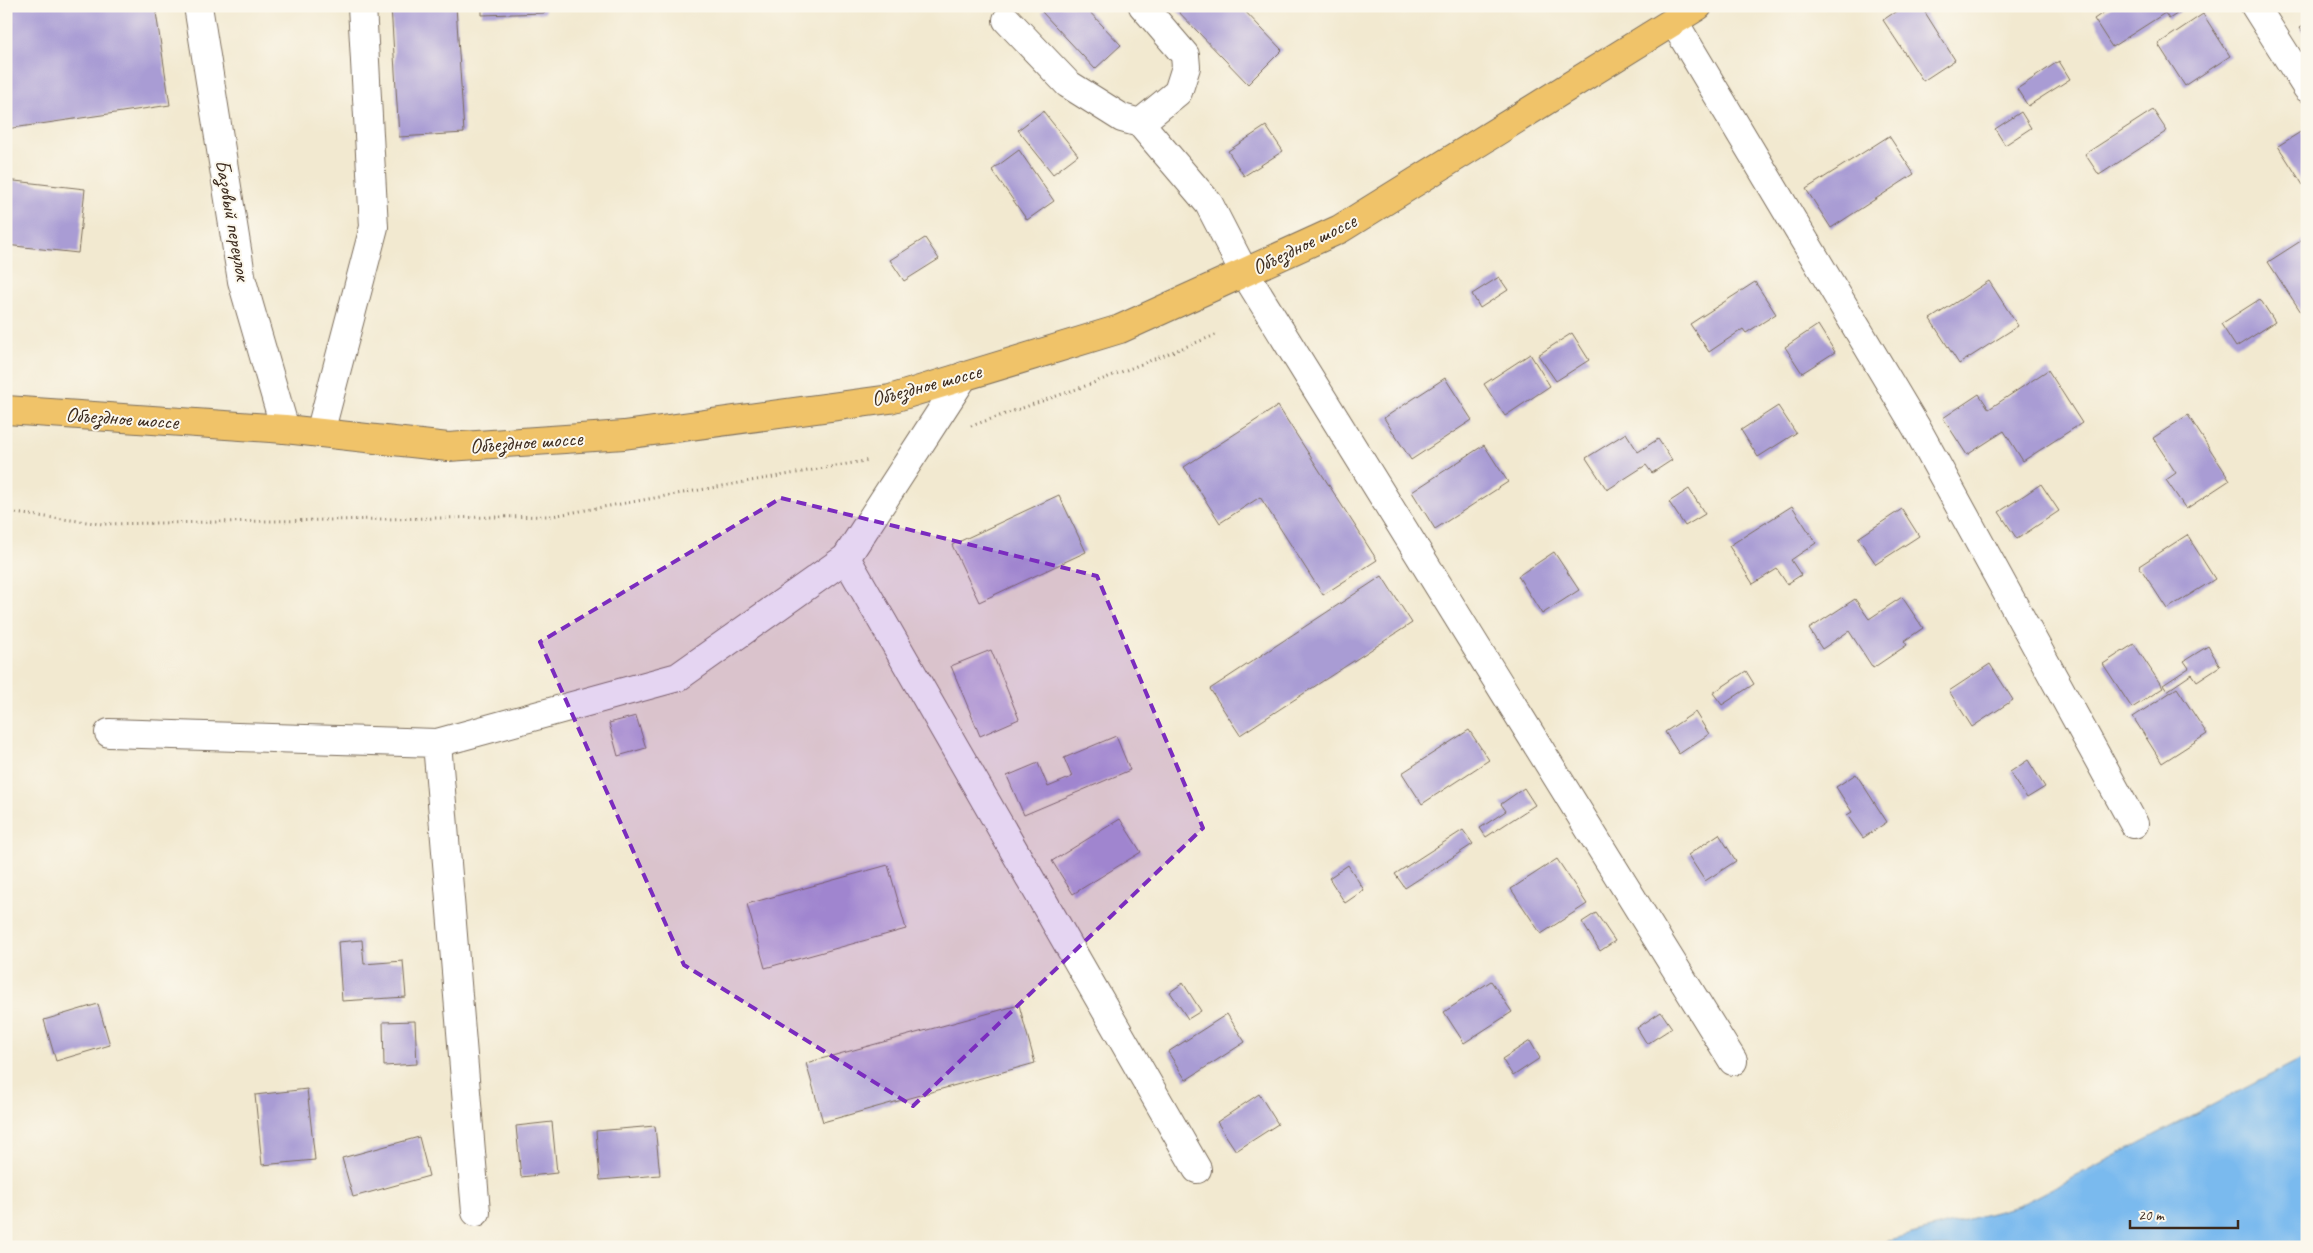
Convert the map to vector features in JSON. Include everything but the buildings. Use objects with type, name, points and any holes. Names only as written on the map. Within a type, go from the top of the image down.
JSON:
[{"type":"main road","name":"Объездное шоссе","points":[[6,410],[286,430],[448,447],[624,436],[890,398],[1120,329],[1340,229],[1698,6]]},
{"type":"street","name":"Базовый переулок","points":[[198,6],[242,281],[286,430]]},
{"type":"street","points":[[320,433],[374,227],[362,6]]},
{"type":"street","points":[[1140,123],[1178,92],[1186,67],[1185,55],[1143,6]]},
{"type":"street","points":[[2255,6],[2307,88]]},
{"type":"street","points":[[1007,20],[1068,84],[1122,118],[1140,123],[1209,204],[1244,272],[1733,1061]]},
{"type":"street","points":[[1674,22],[1916,427],[2134,824]]},
{"type":"street","points":[[109,733],[437,743],[678,677],[846,558],[964,376]]},
{"type":"street","points":[[846,558],[1197,1169]]},
{"type":"street","points":[[437,743],[476,1212]]},
{"type":"path","points":[[966,428],[1088,385],[1218,334]]},
{"type":"path","points":[[6,512],[103,524],[552,516],[879,458],[920,444]]},
{"type":"highlighted area","points":[[781,498],[1097,576],[1203,828],[913,1106],[684,965],[540,642]]},
{"type":"water","points":[[2307,1056],[2307,1247],[1862,1247],[2018,1206]]}]
